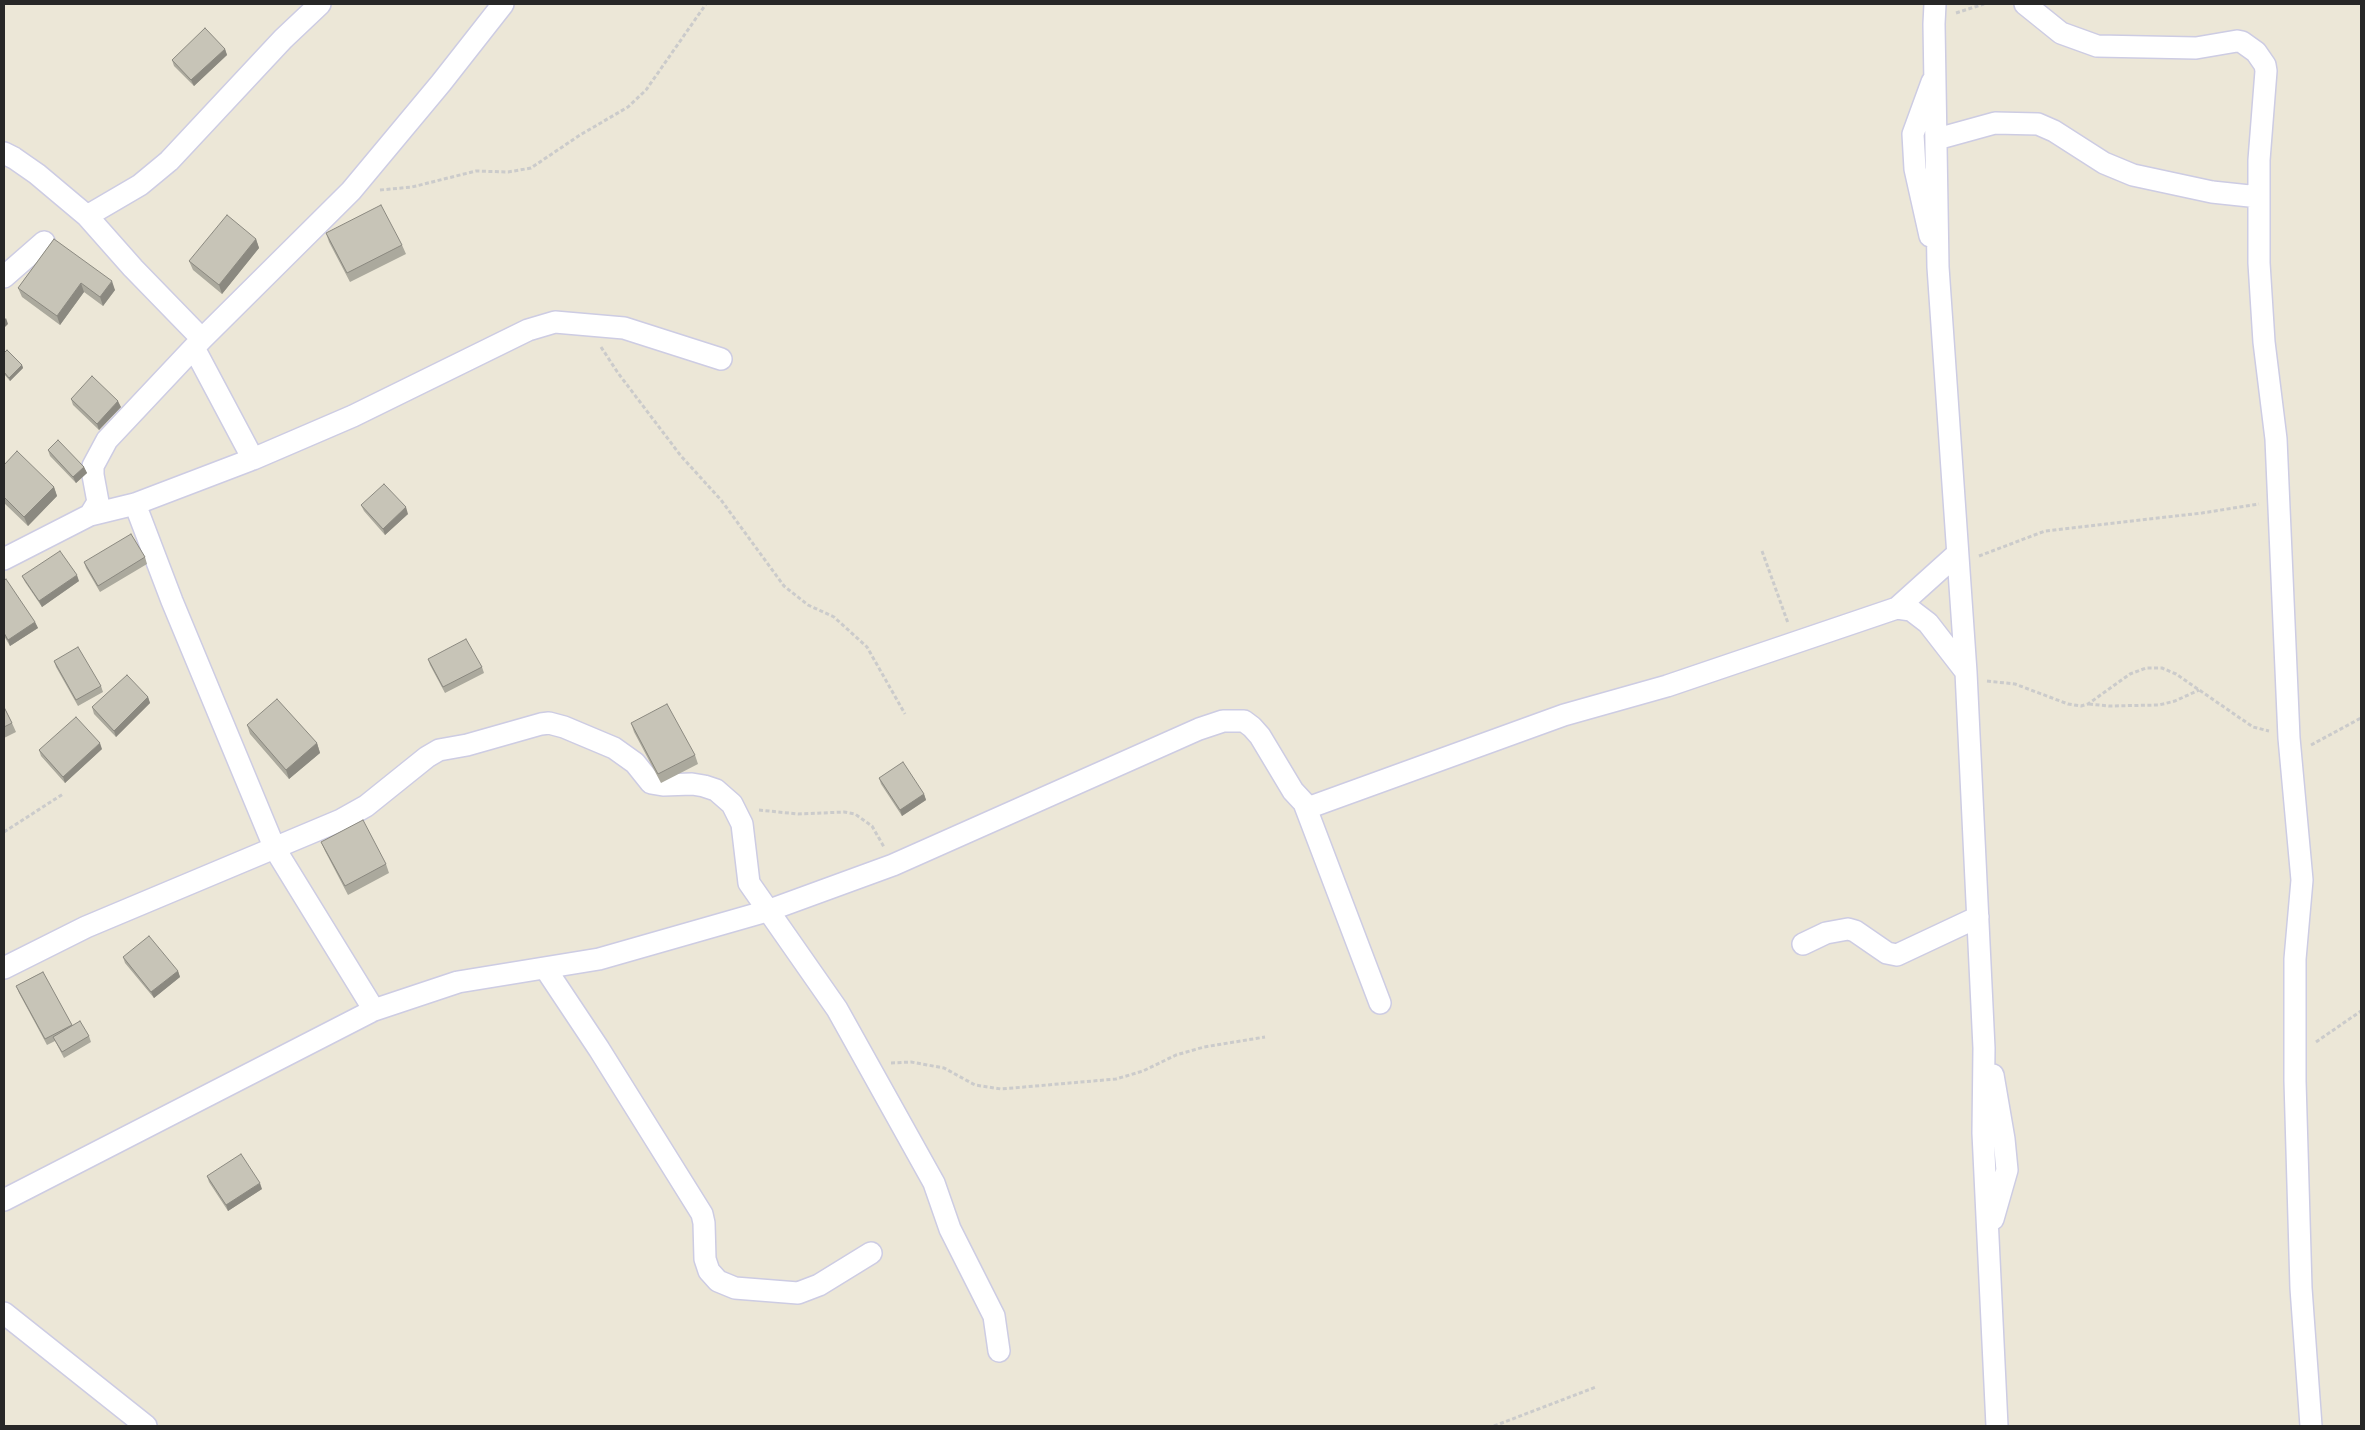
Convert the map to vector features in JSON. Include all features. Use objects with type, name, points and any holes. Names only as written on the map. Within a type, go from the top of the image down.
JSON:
[{"type":"street","points":[[87,216],[140,185],[169,161],[283,39],[320,4]]},
{"type":"street","points":[[90,515],[98,502],[92,475],[93,466],[107,440],[198,343],[352,191],[503,4]]},
{"type":"street","points":[[2025,4],[2061,33],[2097,46],[2196,48],[2236,41],[2251,48],[2262,60],[2266,71],[2259,160],[2259,263],[2264,342],[2276,439],[2290,747],[2302,880],[2295,959],[2295,1056],[2301,1288],[2311,1426]]},
{"type":"street","points":[[1934,14],[1938,268],[1966,672],[1984,1048],[1983,1133],[1997,1426]]},
{"type":"street","points":[[1935,75],[1916,122],[1913,146],[1925,220],[1938,268]]},
{"type":"street","points":[[1937,139],[1995,123],[2038,124],[2054,131],[2104,163],[2132,175],[2212,192],[2259,197]]},
{"type":"street","points":[[4,153],[37,174],[87,216],[198,343],[253,459]]},
{"type":"street","points":[[4,277],[44,242]]},
{"type":"street","points":[[4,559],[90,515],[135,504],[253,459],[353,416],[528,330],[555,322],[624,328],[721,359]]},
{"type":"street","points":[[135,504],[172,601],[275,849],[374,1010]]},
{"type":"street","points":[[1897,608],[1958,560]]},
{"type":"street","points":[[1304,803],[1312,806],[1564,716],[1667,686],[1881,611],[1897,608],[1911,610],[1924,620],[1966,672]]},
{"type":"street","points":[[4,1200],[374,1010],[458,982],[599,959],[767,911],[893,865],[1200,729],[1223,721],[1244,721],[1252,727],[1260,736],[1293,792],[1304,803],[1380,1003]]},
{"type":"street","points":[[4,968],[86,927],[341,820],[366,806],[427,757],[439,750],[467,745],[549,723],[564,726],[614,748],[634,763],[654,784],[692,784],[704,786],[716,790],[732,804],[742,824],[749,883],[837,1008],[934,1183],[950,1229],[994,1316],[999,1351]]},
{"type":"street","points":[[1803,944],[1836,930],[1848,929],[1855,931],[1887,954],[1896,955],[1978,917]]},
{"type":"street","points":[[545,968],[599,1049],[702,1214],[705,1234],[705,1259],[709,1271],[718,1281],[735,1288],[798,1293],[819,1285],[871,1253]]},
{"type":"street","points":[[4,1314],[146,1426]]},
{"type":"path","points":[[352,191],[388,190],[476,171],[508,172],[531,168],[580,135],[628,107],[646,90],[706,4]]},
{"type":"path","points":[[1934,14],[1959,12],[1984,4]]},
{"type":"path","points":[[588,325],[618,373],[681,456],[722,500],[784,586],[808,605],[834,617],[867,647],[905,714]]},
{"type":"path","points":[[1958,560],[2045,531],[2202,514],[2279,501]]},
{"type":"path","points":[[1762,551],[1796,642]]},
{"type":"path","points":[[1966,672],[1988,681],[2016,684],[2068,704],[2081,706],[2088,704],[2120,680],[2146,668],[2155,667],[2171,671],[2253,727],[2290,747],[2361,718]]},
{"type":"path","points":[[2088,704],[2109,706],[2159,705],[2175,701],[2199,690]]},
{"type":"path","points":[[4,832],[63,794]]},
{"type":"path","points":[[732,804],[785,813],[844,812],[855,814],[872,826],[893,865]]},
{"type":"path","points":[[2295,1056],[2361,1011]]},
{"type":"path","points":[[868,1064],[911,1062],[944,1068],[975,1085],[1002,1089],[1116,1079],[1143,1071],[1186,1052],[1265,1037]]},
{"type":"path","points":[[1494,1426],[1596,1387]]},
{"type":"building","points":[[205,28],[225,49],[191,80],[172,60]]},
{"type":"building","points":[[381,205],[402,245],[347,273],[326,233]]},
{"type":"building","points":[[227,215],[256,239],[219,285],[189,261]]},
{"type":"building","points":[[54,239],[112,281],[100,297],[81,283],[57,316],[18,288]]},
{"type":"building","points":[[7,350],[22,365],[9,378],[4,372],[4,353]]},
{"type":"building","points":[[92,376],[118,401],[97,424],[71,399]]},
{"type":"building","points":[[58,440],[84,467],[73,477],[48,450]]},
{"type":"building","points":[[17,451],[54,487],[24,517],[4,497],[4,465]]},
{"type":"building","points":[[384,484],[406,507],[383,529],[361,505]]},
{"type":"building","points":[[131,534],[145,557],[98,586],[84,562]]},
{"type":"building","points":[[60,551],[77,575],[39,601],[22,576]]},
{"type":"building","points":[[6,579],[35,622],[8,640],[4,633],[4,581]]},
{"type":"building","points":[[466,639],[482,667],[443,687],[428,659]]},
{"type":"building","points":[[78,647],[101,686],[76,700],[54,661]]},
{"type":"building","points":[[127,675],[148,697],[114,731],[92,707]]},
{"type":"building","points":[[277,699],[317,743],[286,770],[247,725]]},
{"type":"building","points":[[667,704],[695,755],[658,774],[631,723]]},
{"type":"building","points":[[4,707],[12,723],[4,727]]},
{"type":"building","points":[[76,717],[100,743],[63,777],[39,750]]},
{"type":"building","points":[[903,762],[924,794],[900,810],[879,778]]},
{"type":"building","points":[[363,820],[386,864],[345,886],[321,842]]},
{"type":"building","points":[[149,936],[178,971],[151,992],[123,957]]},
{"type":"building","points":[[43,972],[72,1025],[45,1039],[16,986]]},
{"type":"building","points":[[80,1021],[89,1036],[62,1052],[53,1037]]},
{"type":"building","points":[[241,1154],[260,1183],[226,1205],[207,1176]]}]
